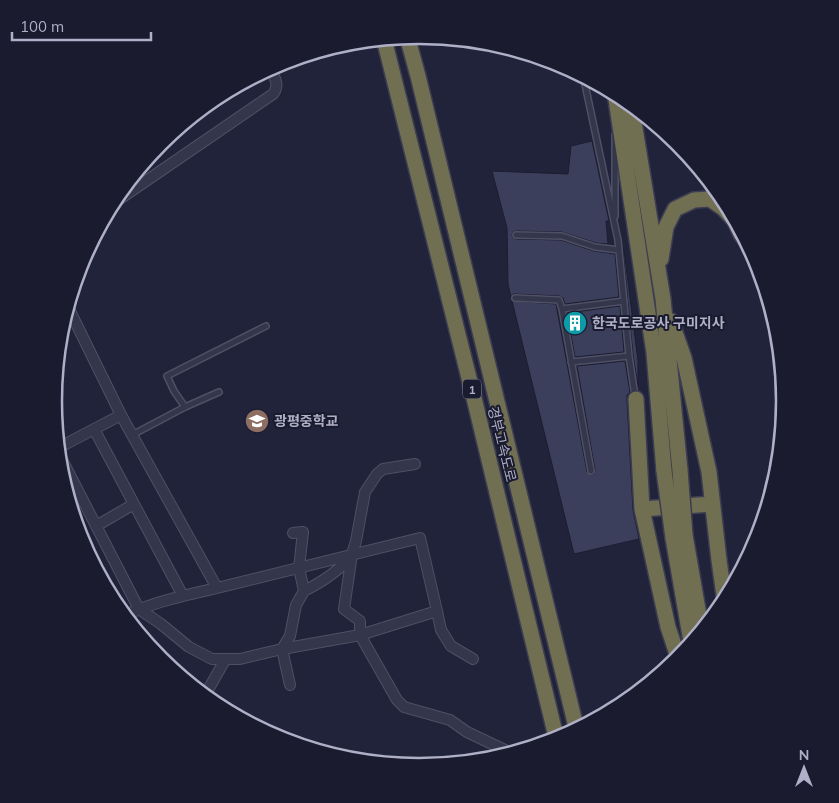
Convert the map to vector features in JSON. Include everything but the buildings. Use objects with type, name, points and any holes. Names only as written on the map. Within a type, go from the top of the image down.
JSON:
[{"type":"highway","name":"경부고속도로","points":[[409,44],[575,723]]},
{"type":"highway","name":"경부고속도로","points":[[386,46],[555,732]]},
{"type":"highway","points":[[617,103],[654,353],[664,472],[700,622]]},
{"type":"highway","points":[[633,115],[663,299],[680,470],[679,536],[690,635]]},
{"type":"highway","points":[[659,276],[666,226],[675,209],[694,200],[710,199],[718,204]]},
{"type":"highway","points":[[663,299],[684,358],[709,472],[723,590]]},
{"type":"highway","points":[[636,399],[642,509],[668,626],[676,650]]},
{"type":"highway","points":[[642,509],[712,504]]},
{"type":"street","points":[[131,191],[273,94],[277,83],[274,75]]},
{"type":"street","points":[[73,315],[132,436],[217,588]]},
{"type":"street","points":[[65,446],[121,415]]},
{"type":"street","points":[[94,429],[183,596]]},
{"type":"street","points":[[415,464],[383,469],[377,474],[365,492],[352,554],[344,609],[360,621],[360,635],[397,700],[404,707],[450,720],[467,732],[503,749]]},
{"type":"street","points":[[69,473],[139,609],[190,647],[212,659],[240,659],[360,635],[437,611]]},
{"type":"street","points":[[96,526],[134,504]]},
{"type":"street","points":[[292,533],[303,532],[299,568],[304,590]]},
{"type":"street","points":[[131,613],[183,596],[420,538],[442,630],[451,646],[474,659]]},
{"type":"street","points":[[290,686],[282,650],[290,636],[296,605],[304,590],[315,585],[344,565],[352,554]]},
{"type":"street","points":[[208,690],[225,660]]},
{"type":"lane","points":[[585,85],[618,240],[629,356],[636,399]]},
{"type":"lane","points":[[615,102],[615,226]]},
{"type":"lane","points":[[516,235],[562,236],[595,247],[619,250]]},
{"type":"lane","points":[[515,298],[559,300],[591,471]]},
{"type":"lane","points":[[562,309],[624,301]]},
{"type":"lane","points":[[185,407],[166,376],[266,326]]},
{"type":"lane","points":[[571,362],[629,356]]},
{"type":"lane","points":[[132,436],[185,407],[219,392]]},
{"type":"place","name":"한국도로공사 구미지사","points":[[575,323]]},
{"type":"place","name":"광평중학교","points":[[257,421]]}]
